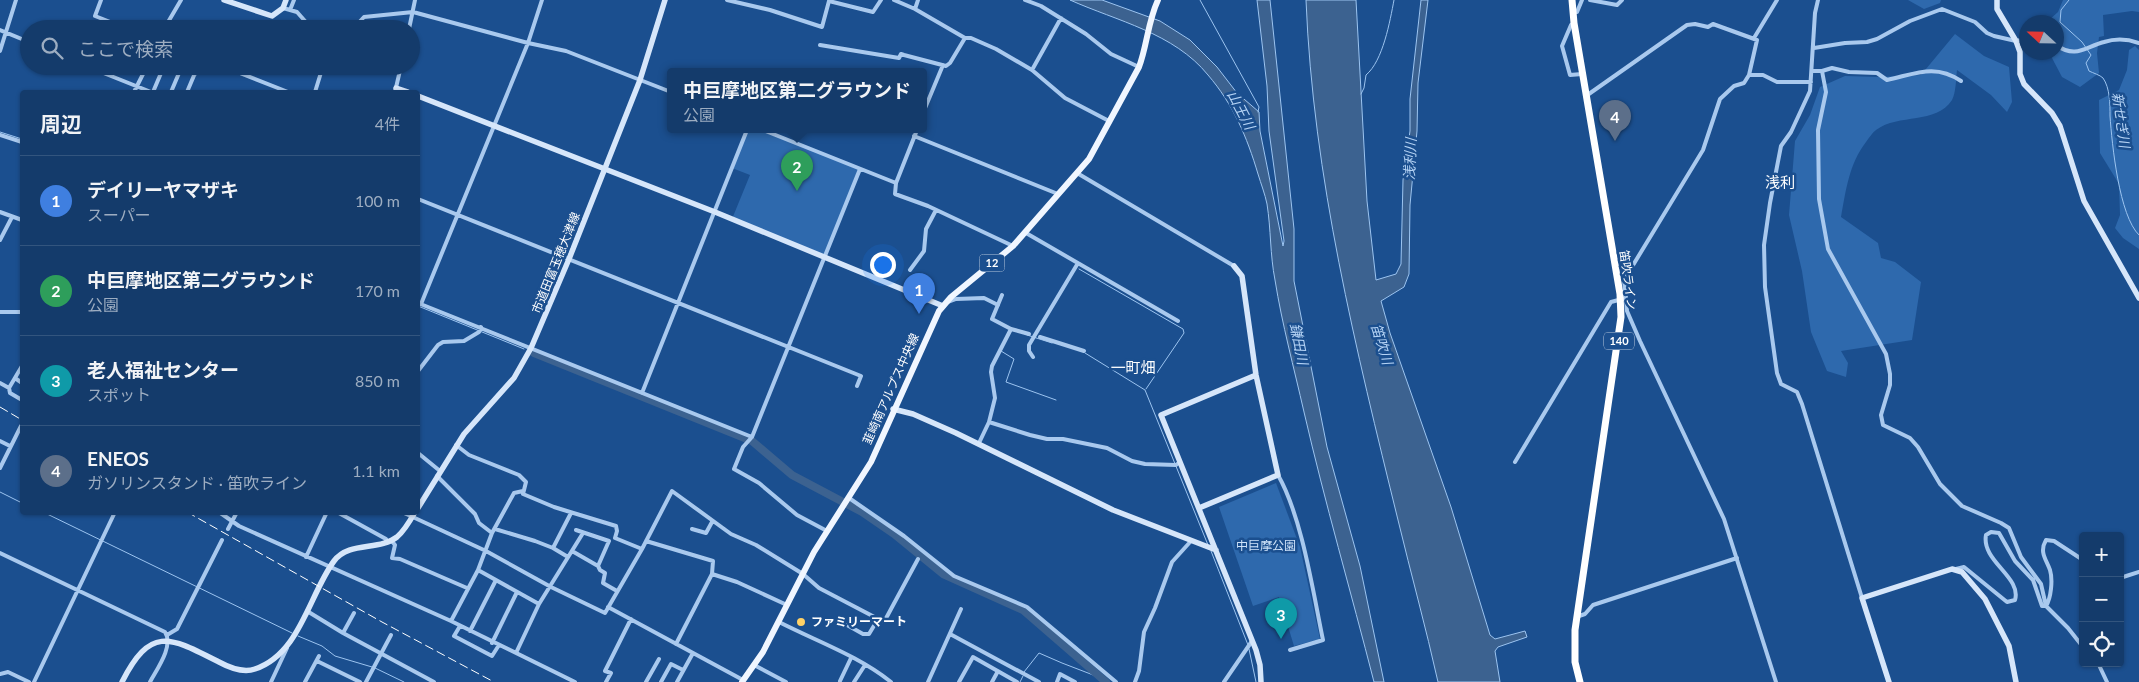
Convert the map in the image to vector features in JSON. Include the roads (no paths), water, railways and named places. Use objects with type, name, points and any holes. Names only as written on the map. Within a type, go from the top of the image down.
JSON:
[{"type":"highway","name":"笛吹ライン","points":[[1572,0],[1582,74],[1624,299],[1576,617],[1574,646],[1575,662],[1580,682]]},
{"type":"main road","name":"韮崎南アルプス中央線","points":[[743,681],[779,622],[803,574],[828,531],[871,462],[893,409],[942,306],[1013,246],[1089,159],[1139,67],[1149,34],[1154,8],[1158,0]]},
{"type":"street","points":[[0,51],[16,0]]},
{"type":"street","points":[[101,0],[95,16],[105,20]]},
{"type":"street","points":[[169,20],[181,0]]},
{"type":"street","points":[[226,0],[272,16],[283,8],[286,0]]},
{"type":"street","points":[[290,10],[294,0]]},
{"type":"street","points":[[411,20],[415,0]]},
{"type":"street","points":[[542,0],[528,43],[420,303],[750,439]]},
{"type":"street","name":"市道田富玉穂大津線","points":[[420,505],[456,446],[471,425],[514,378],[531,348],[569,259],[640,80],[665,0]]},
{"type":"street","points":[[726,0],[770,10],[822,27],[829,1],[873,12],[880,0]]},
{"type":"street","points":[[894,0],[915,9],[965,38],[971,38],[996,49],[1032,70],[1064,98],[1109,121]]},
{"type":"street","points":[[915,9],[918,0]]},
{"type":"street","points":[[1025,0],[1061,18],[1086,34],[1111,54],[1139,67]]},
{"type":"street","points":[[1573,12],[1577,12],[1582,0]]},
{"type":"street","points":[[1590,0],[1617,5],[1622,0]]},
{"type":"street","points":[[1754,38],[1777,0]]},
{"type":"street","points":[[1818,0],[1815,13],[1810,91],[1791,132],[1781,146],[1770,203],[1764,245],[1765,287],[1777,373],[1781,384],[1797,392],[1802,404],[1889,682]]},
{"type":"street","points":[[1996,0],[1997,9],[2016,41],[2020,57],[2020,74],[2024,84],[2052,113],[2060,126],[2084,201],[2139,298]]},
{"type":"street","points":[[283,8],[297,12],[304,20]]},
{"type":"street","points":[[1814,48],[1867,42],[1877,39],[1902,25],[1942,9],[1975,22],[1987,33],[1994,36],[2019,40]]},
{"type":"street","points":[[361,20],[364,17],[413,12],[528,43],[566,50],[667,90]]},
{"type":"street","points":[[1032,70],[1061,18]]},
{"type":"street","points":[[1574,24],[1571,25],[1562,46],[1570,75],[1582,74]]},
{"type":"street","points":[[1586,96],[1687,25],[1695,24],[1708,27],[1713,24],[1758,40],[1749,75],[1744,83],[1734,86],[1720,99],[1703,150],[1624,280],[1624,299],[1627,311],[1724,519],[1776,682]]},
{"type":"street","points":[[0,30],[20,38]]},
{"type":"street","points":[[820,45],[899,58],[900,54],[943,65],[950,63],[965,38]]},
{"type":"street","points":[[2064,51],[2079,52],[2111,40],[2130,40],[2139,43]]},
{"type":"street","points":[[927,106],[933,95],[943,65]]},
{"type":"street","points":[[1812,71],[1822,72],[1832,68],[1849,72],[1877,73],[1887,80],[1931,71],[1945,71],[1961,81]]},
{"type":"street","points":[[1822,72],[1826,92],[1818,130],[1819,199],[1825,237],[1828,250],[1886,354],[1890,385],[1881,415],[1883,425],[1910,438],[1918,447],[1940,484],[1962,506],[2009,528],[2021,556],[2041,584],[2046,606]]},
{"type":"street","points":[[109,75],[147,90]]},
{"type":"street","points":[[135,90],[142,75]]},
{"type":"street","points":[[153,90],[160,75]]},
{"type":"street","points":[[172,90],[177,75]]},
{"type":"street","points":[[189,90],[195,75]]},
{"type":"street","points":[[245,75],[283,90]]},
{"type":"street","points":[[316,90],[320,75]]},
{"type":"street","points":[[396,90],[399,75]]},
{"type":"street","points":[[1749,75],[1763,75],[1777,82],[1811,82]]},
{"type":"street","points":[[420,97],[715,212],[942,306],[951,300],[984,298],[998,305]]},
{"type":"street","points":[[642,393],[746,133]]},
{"type":"street","points":[[770,133],[896,183]]},
{"type":"street","points":[[916,133],[896,183],[896,194],[936,210],[1013,246]]},
{"type":"street","points":[[0,136],[20,141]]},
{"type":"street","points":[[914,136],[1058,194]]},
{"type":"street","points":[[828,531],[798,515],[759,483],[734,469],[743,447],[750,439],[860,169]]},
{"type":"street","points":[[1077,173],[1234,266],[1242,276],[1256,375],[1278,475],[1293,514],[1302,546],[1323,640],[1290,650]]},
{"type":"street","points":[[420,200],[861,376],[856,386]]},
{"type":"street","points":[[910,270],[924,251],[926,229],[936,210]]},
{"type":"street","points":[[0,212],[20,219]]},
{"type":"street","points":[[0,238],[12,217]]},
{"type":"street","points":[[1026,232],[1178,321]]},
{"type":"street","points":[[1032,357],[1029,345],[1078,263]]},
{"type":"street","points":[[1002,295],[992,319],[1011,329],[1029,334]]},
{"type":"street","points":[[1515,462],[1612,302],[1624,299]]},
{"type":"street","points":[[0,312],[20,312]]},
{"type":"street","points":[[420,368],[438,345],[443,342],[464,341],[480,329]]},
{"type":"street","points":[[978,443],[989,422],[995,398],[991,372],[992,366],[1011,329]]},
{"type":"street","points":[[1040,337],[1084,351]]},
{"type":"street","points":[[9,388],[20,369]]},
{"type":"street","points":[[1256,375],[1161,415],[1252,641],[1260,665],[1261,682]]},
{"type":"street","points":[[15,378],[20,382]]},
{"type":"street","points":[[0,383],[9,388],[10,393],[20,399]]},
{"type":"street","points":[[893,409],[913,414],[978,443],[1113,510],[1216,550]]},
{"type":"street","points":[[989,422],[1047,439],[1063,439],[1107,448],[1123,458],[1138,462],[1176,465],[1180,462]]},
{"type":"street","points":[[0,468],[20,428]]},
{"type":"street","points":[[0,441],[10,446]]},
{"type":"street","points":[[456,446],[469,455],[519,475],[526,482],[523,491]]},
{"type":"street","points":[[420,455],[476,514],[479,523],[493,531],[535,540],[568,557]]},
{"type":"street","points":[[1199,508],[1278,475]]},
{"type":"street","points":[[523,491],[523,494],[571,513],[616,526],[615,538],[642,549]]},
{"type":"street","points":[[451,621],[478,570],[493,531],[514,493],[523,491]]},
{"type":"street","points":[[270,682],[293,635],[335,560],[347,551],[389,541],[402,531],[413,515],[486,551],[551,587],[605,612],[642,549],[672,491],[730,534],[756,545],[803,574],[819,588],[884,622],[918,559]]},
{"type":"street","points":[[847,501],[904,536],[950,573],[1027,606],[1116,682]]},
{"type":"street","points":[[553,548],[571,513]]},
{"type":"street","points":[[34,682],[114,515]]},
{"type":"street","points":[[224,515],[239,526],[451,621],[492,643],[573,681]]},
{"type":"street","points":[[228,530],[236,515]]},
{"type":"street","points":[[306,557],[326,515]]},
{"type":"street","points":[[342,515],[395,545],[392,558],[400,559],[467,588]]},
{"type":"street","points":[[692,529],[706,533],[712,522]]},
{"type":"street","points":[[576,530],[609,541],[598,566]]},
{"type":"street","points":[[1862,598],[1964,567],[2001,599],[2007,602],[2015,600],[2017,594],[2015,586],[1992,556],[1985,542],[1986,535],[1991,532],[1999,533],[2015,562],[2033,580],[2042,606],[2046,606],[2079,642]]},
{"type":"street","points":[[516,653],[539,604],[583,533]]},
{"type":"street","points":[[122,682],[141,651],[168,638],[177,629],[197,586],[222,540]]},
{"type":"street","points":[[2046,606],[2051,587],[2051,572],[2042,547],[2046,540],[2054,541],[2079,557]]},
{"type":"street","points":[[646,541],[712,561],[712,574],[676,644]]},
{"type":"street","points":[[1135,682],[1139,671],[1144,632],[1172,562],[1191,541]]},
{"type":"street","points":[[572,551],[598,566],[605,573],[603,583],[617,591]]},
{"type":"street","points":[[0,553],[165,632],[168,638],[168,647],[150,682]]},
{"type":"street","points":[[1576,617],[1585,614],[1593,605],[1737,558]]},
{"type":"street","points":[[478,570],[539,604]]},
{"type":"street","points":[[1952,570],[1962,572],[1985,599],[2009,646],[2016,682]]},
{"type":"street","points":[[2123,577],[2139,572]]},
{"type":"street","points":[[712,574],[737,582],[787,606]]},
{"type":"street","points":[[470,631],[496,580]]},
{"type":"street","points":[[492,643],[518,592]]},
{"type":"street","points":[[608,607],[743,681]]},
{"type":"street","points":[[928,682],[961,609]]},
{"type":"street","points":[[307,611],[343,634],[434,682]]},
{"type":"street","points":[[343,634],[354,613]]},
{"type":"street","points":[[606,682],[610,673],[605,671],[631,619]]},
{"type":"street","points":[[779,622],[865,664],[891,682]]},
{"type":"street","points":[[847,625],[853,630],[869,634],[875,624]]},
{"type":"street","points":[[460,626],[454,636],[492,656],[498,645]]},
{"type":"street","points":[[950,634],[1039,682]]},
{"type":"street","points":[[366,682],[391,635]]},
{"type":"street","points":[[168,638],[225,665],[240,670],[253,670],[264,665],[288,646]]},
{"type":"street","points":[[1224,682],[1252,641]]},
{"type":"street","points":[[677,682],[693,653]]},
{"type":"street","points":[[959,682],[972,657],[1017,682]]},
{"type":"street","points":[[313,682],[306,681],[318,658],[360,682]]},
{"type":"street","points":[[840,680],[851,658]]},
{"type":"street","points":[[646,682],[659,659]]},
{"type":"street","points":[[661,682],[671,664],[683,670]]},
{"type":"street","points":[[854,682],[865,664]]},
{"type":"street","points":[[754,665],[786,682]]},
{"type":"street","points":[[2100,667],[2107,682]]},
{"type":"street","points":[[992,682],[998,671]]},
{"type":"street","points":[[0,674],[8,672],[28,682]]},
{"type":"street","points":[[1057,682],[1060,674],[1074,682]]},
{"type":"water","points":[[1070,0],[1102,0],[1160,21],[1190,40],[1217,67],[1237,93],[1259,112],[1260,131],[1283,246],[1284,241],[1269,131],[1267,86],[1257,0],[1270,0],[1294,229],[1294,281],[1327,447],[1360,566],[1384,682],[1374,682],[1329,514],[1281,313],[1273,271],[1266,200],[1249,147],[1238,121],[1225,98],[1208,75],[1179,49],[1162,38]]},
{"type":"water","points":[[1306,0],[1356,0],[1367,201],[1376,280],[1396,274],[1401,264],[1403,180],[1410,131],[1410,99],[1421,0],[1428,0],[1418,83],[1417,131],[1410,205],[1409,274],[1404,287],[1381,301],[1390,333],[1451,507],[1490,635],[1495,639],[1525,631],[1527,637],[1498,647],[1495,651],[1500,682],[1438,682],[1367,392],[1339,262],[1317,132]]},
{"type":"waterway","name":"山王川","points":[[1200,0],[1259,107],[1258,112]]},
{"type":"waterway","points":[[1361,94],[1366,75],[1372,69],[1381,51],[1394,0]]},
{"type":"waterway","name":"新せぎ川","points":[[2069,0],[2061,10],[2060,22],[2082,42],[2091,55],[2086,63],[2089,71],[2103,78],[2107,86],[2118,179],[2126,212],[2132,226],[2139,235]]},
{"type":"waterway","points":[[0,132],[20,138]]},
{"type":"waterway","points":[[1079,269],[1183,329],[1184,333],[1146,389]]},
{"type":"waterway","points":[[420,307],[524,349]]},
{"type":"waterway","points":[[1027,335],[1052,343]]},
{"type":"waterway","points":[[1001,351],[1014,359],[1006,382],[1056,400]]},
{"type":"waterway","points":[[534,353],[752,441],[792,475],[862,512],[894,534],[943,574],[1023,610],[1106,682]]},
{"type":"waterway","points":[[1085,353],[1145,390],[1208,545]]},
{"type":"waterway","points":[[0,492],[20,502]]},
{"type":"waterway","points":[[49,515],[292,633]]},
{"type":"waterway","points":[[1211,551],[1248,645]]},
{"type":"waterway","points":[[298,636],[322,646],[335,656],[372,667]]},
{"type":"waterway","points":[[1249,649],[1256,682]]},
{"type":"waterway","points":[[1024,672],[1039,653],[1101,678]]},
{"type":"waterway","points":[[375,668],[404,682]]},
{"type":"waterway","points":[[1020,682],[1023,676]]},
{"type":"railway","points":[[0,407],[20,419]]},
{"type":"railway","points":[[192,515],[382,622],[494,682]]},
{"type":"place","name":"ENEOS","points":[[1615,141]]},
{"type":"place","name":"中巨摩地区第二グラウンド","points":[[797,191]]},
{"type":"place","name":"デイリーヤマザキ","points":[[919,314]]},
{"type":"place","name":"ファミリーマート","points":[[801,622]]},
{"type":"place","name":"老人福祉センター","points":[[1281,639]]},
{"type":"district","name":"浅利","points":[[1780,183]]},
{"type":"district","name":"一町畑","points":[[1133,368]]},
{"type":"water label","name":"浅利川","points":[[1410,159]]},
{"type":"water label","name":"鎌田川","points":[[1299,344]]},
{"type":"water label","name":"笛吹川","points":[[1382,344]]},
{"type":"park label","name":"中巨摩公園","points":[[1266,546]]}]
